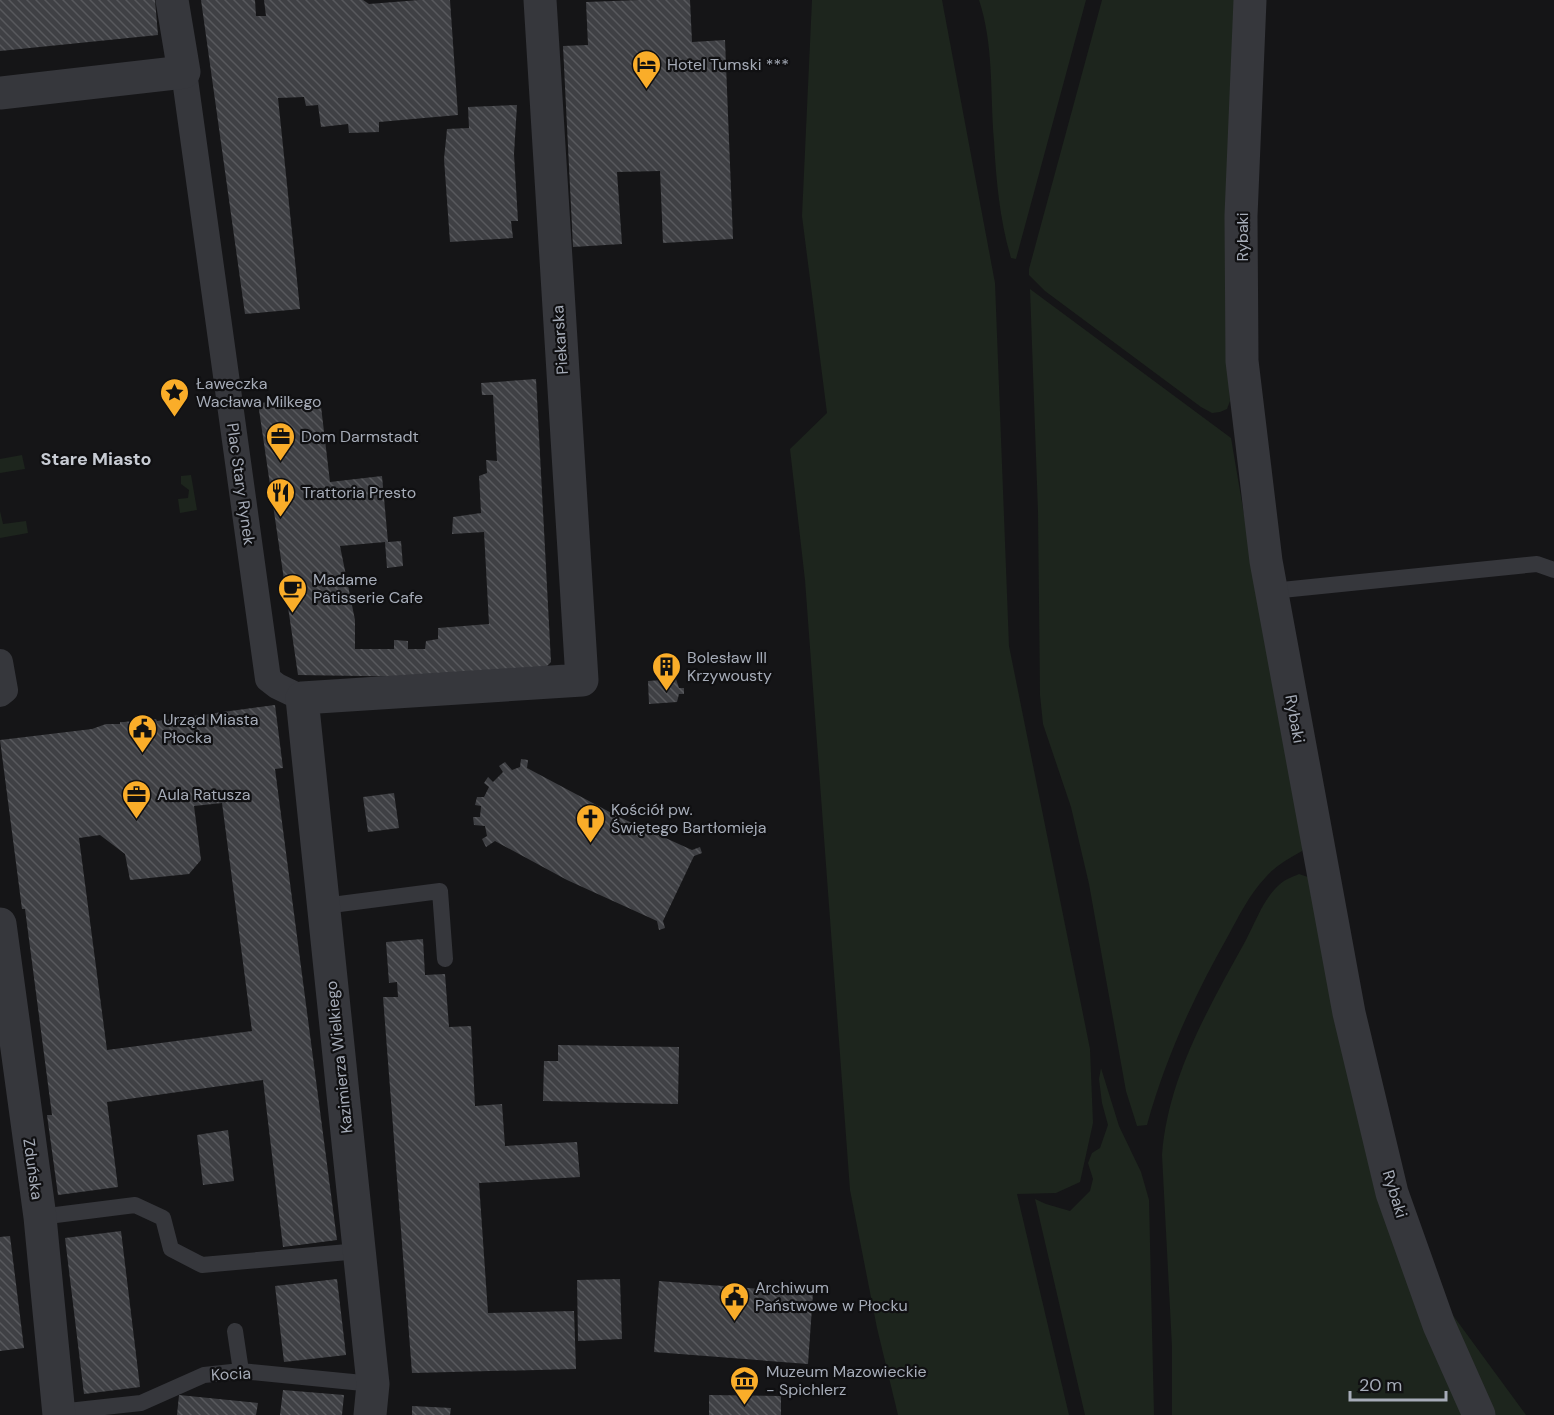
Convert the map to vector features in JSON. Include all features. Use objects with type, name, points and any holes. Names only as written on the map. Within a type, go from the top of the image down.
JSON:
[{"type":"street","points":[[0,93],[184,72],[172,0]]},
{"type":"street","name":"Piekarska","points":[[302,698],[582,680],[540,0]]},
{"type":"street","name":"Rybaki","points":[[1250,0],[1241,216],[1242,361],[1264,549],[1349,1013],[1392,1193],[1439,1325],[1479,1415]]},
{"type":"street","name":"Plac Stary Rynek","points":[[184,72],[268,679],[302,698]]},
{"type":"street","points":[[0,662],[4,690],[0,694]]},
{"type":"street","name":"Kazimierza Wielkiego","points":[[302,698],[359,1251],[372,1400]]},
{"type":"street","name":"Zduńska","points":[[0,924],[40,1217],[59,1413]]},
{"type":"lane","points":[[1272,591],[1538,564],[1554,570]]},
{"type":"lane","points":[[324,906],[440,891],[445,959]]},
{"type":"lane","points":[[40,1217],[135,1205],[163,1218],[171,1249],[202,1265],[359,1251]]},
{"type":"lane","points":[[236,1331],[241,1371]]},
{"type":"lane","name":"Kocia","points":[[59,1413],[141,1403],[204,1375],[241,1371],[372,1400]]},
{"type":"shaded area","points":[[812,0],[942,0],[995,283],[1009,646],[1090,1049],[1093,1123],[1080,1182],[1056,1193],[1017,1194],[1069,1415],[898,1415],[877,1328],[850,1190],[805,580],[790,449],[827,413],[802,216]]},
{"type":"shaded area","points":[[979,0],[1086,0],[1016,259],[1011,258],[999,200],[989,52]]},
{"type":"shaded area","points":[[1102,0],[1235,0],[1228,358],[1230,401],[1227,409],[1220,412],[1212,413],[1201,407],[1045,291],[1029,275]]},
{"type":"shaded area","points":[[1030,289],[1231,438],[1278,714],[1304,842],[1302,851],[1277,866],[1265,878],[1240,913],[1182,1028],[1162,1076],[1147,1125],[1137,1126],[1126,1091],[1089,884],[1071,807],[1043,724],[1040,695],[1038,512]]},
{"type":"shaded area","points":[[22,455],[25,469],[0,473],[0,459]]},
{"type":"shaded area","points":[[191,475],[197,510],[180,513],[178,499],[188,498],[189,490],[181,484],[181,476]]},
{"type":"shaded area","points":[[0,511],[3,524],[26,521],[28,533],[0,538]]},
{"type":"shaded area","points":[[1299,874],[1308,877],[1463,1415],[1172,1415],[1172,1347],[1162,1155],[1172,1098],[1192,1043],[1260,911],[1279,885]]},
{"type":"shaded area","points":[[1101,1068],[1119,1126],[1141,1172],[1149,1200],[1154,1415],[1085,1415],[1035,1199],[1070,1211],[1090,1191],[1093,1179],[1088,1163],[1092,1153],[1100,1148],[1108,1125],[1099,1079]]},
{"type":"shaded area","points":[[1452,1314],[1526,1415],[1495,1415],[1470,1362]]},
{"type":"building","points":[[0,0],[155,0],[158,35],[0,51]]},
{"type":"building","points":[[201,0],[255,0],[256,16],[266,16],[264,0],[363,0],[369,4],[450,0],[458,115],[379,122],[379,132],[349,133],[348,124],[321,127],[318,105],[306,106],[304,97],[278,98],[300,309],[245,314]]},
{"type":"building","points":[[690,0],[692,42],[725,40],[733,239],[663,243],[660,171],[617,172],[622,244],[573,247],[563,46],[588,45],[586,2]]},
{"type":"building","points":[[517,105],[514,154],[518,221],[511,221],[513,238],[450,242],[444,159],[447,129],[469,128],[468,107]]},
{"type":"building","points":[[536,379],[551,662],[543,670],[426,677],[298,675],[258,403],[320,398],[330,482],[382,476],[388,542],[401,541],[403,566],[387,568],[385,542],[340,546],[355,620],[355,649],[394,649],[394,640],[408,641],[408,649],[425,649],[426,641],[438,639],[438,628],[489,624],[484,532],[452,534],[453,517],[481,513],[479,476],[487,473],[486,460],[497,461],[493,395],[482,395],[481,383]]},
{"type":"building","name":"Bolesław III Krzywousty","points":[[676,679],[679,688],[684,688],[684,694],[679,694],[677,702],[649,704],[648,681]]},
{"type":"building","points":[[275,705],[283,768],[275,769],[337,1240],[283,1247],[263,1080],[107,1102],[118,1187],[58,1195],[47,1115],[52,1115],[0,740],[92,729],[106,724],[120,724],[120,722],[142,720],[143,723],[150,722],[150,719],[157,721]],"holes":[[[222,803],[252,1031],[107,1050],[79,838],[100,835],[125,854],[130,880],[189,874],[201,860],[194,806]]]},
{"type":"building","name":"Kościół pw. Świętego Bartłomieja","points":[[521,759],[528,760],[527,768],[619,817],[692,850],[700,847],[702,853],[694,856],[663,921],[665,928],[659,930],[657,921],[567,880],[495,841],[486,847],[482,839],[487,836],[485,826],[474,825],[473,817],[480,817],[481,806],[475,805],[477,797],[484,797],[489,787],[484,783],[488,777],[493,782],[503,772],[499,766],[505,762],[512,770],[520,767]]},
{"type":"building","points":[[394,793],[399,828],[368,832],[363,797]]},
{"type":"building","points":[[423,939],[425,975],[445,974],[449,1027],[471,1026],[475,1106],[502,1104],[505,1146],[577,1142],[580,1177],[479,1183],[488,1313],[574,1311],[576,1369],[412,1373],[383,997],[398,997],[397,982],[389,983],[386,942]]},
{"type":"building","points":[[558,1045],[679,1047],[678,1104],[543,1101],[544,1061],[558,1061]]},
{"type":"building","points":[[228,1130],[234,1181],[203,1185],[197,1135]]},
{"type":"building","points":[[121,1231],[140,1387],[84,1394],[65,1238]]},
{"type":"building","points":[[10,1236],[24,1348],[0,1351],[0,1237]]},
{"type":"building","points":[[337,1279],[346,1355],[284,1362],[275,1286]]},
{"type":"building","points":[[620,1279],[622,1339],[578,1341],[577,1280]]},
{"type":"building","name":"Archiwum Państwowe w Płocku","points":[[659,1281],[813,1293],[808,1364],[654,1352]]},
{"type":"building","points":[[283,1390],[344,1395],[342,1415],[280,1415]]},
{"type":"building","points":[[179,1395],[258,1403],[256,1415],[177,1415]]},
{"type":"building","name":"Muzeum Mazowieckie - Spichlerz","points":[[709,1395],[781,1396],[781,1415],[709,1415]]},
{"type":"building","points":[[412,1406],[451,1408],[450,1415],[412,1415]]},
{"type":"place","name":"Hotel Tumski ***","points":[[646,90]]},
{"type":"place","name":"Ławeczka Wacława Milkego","points":[[175,418]]},
{"type":"place","name":"Dom Darmstadt","points":[[280,462]]},
{"type":"place","name":"Trattoria Presto","points":[[281,518]]},
{"type":"place","name":"Madame Pâtisserie Cafe","points":[[292,614]]},
{"type":"place","name":"Bolesław III Krzywousty","points":[[666,692]]},
{"type":"place","name":"Urząd Miasta Płocka","points":[[142,754]]},
{"type":"place","name":"Aula Ratusza","points":[[136,820]]},
{"type":"place","name":"Kościół pw. Świętego Bartłomieja","points":[[590,844]]},
{"type":"place","name":"Archiwum Państwowe w Płocku","points":[[734,1322]]},
{"type":"place","name":"Muzeum Mazowieckie - Spichlerz","points":[[745,1406]]},
{"type":"district","name":"Stare Miasto","points":[[96,459]]}]
